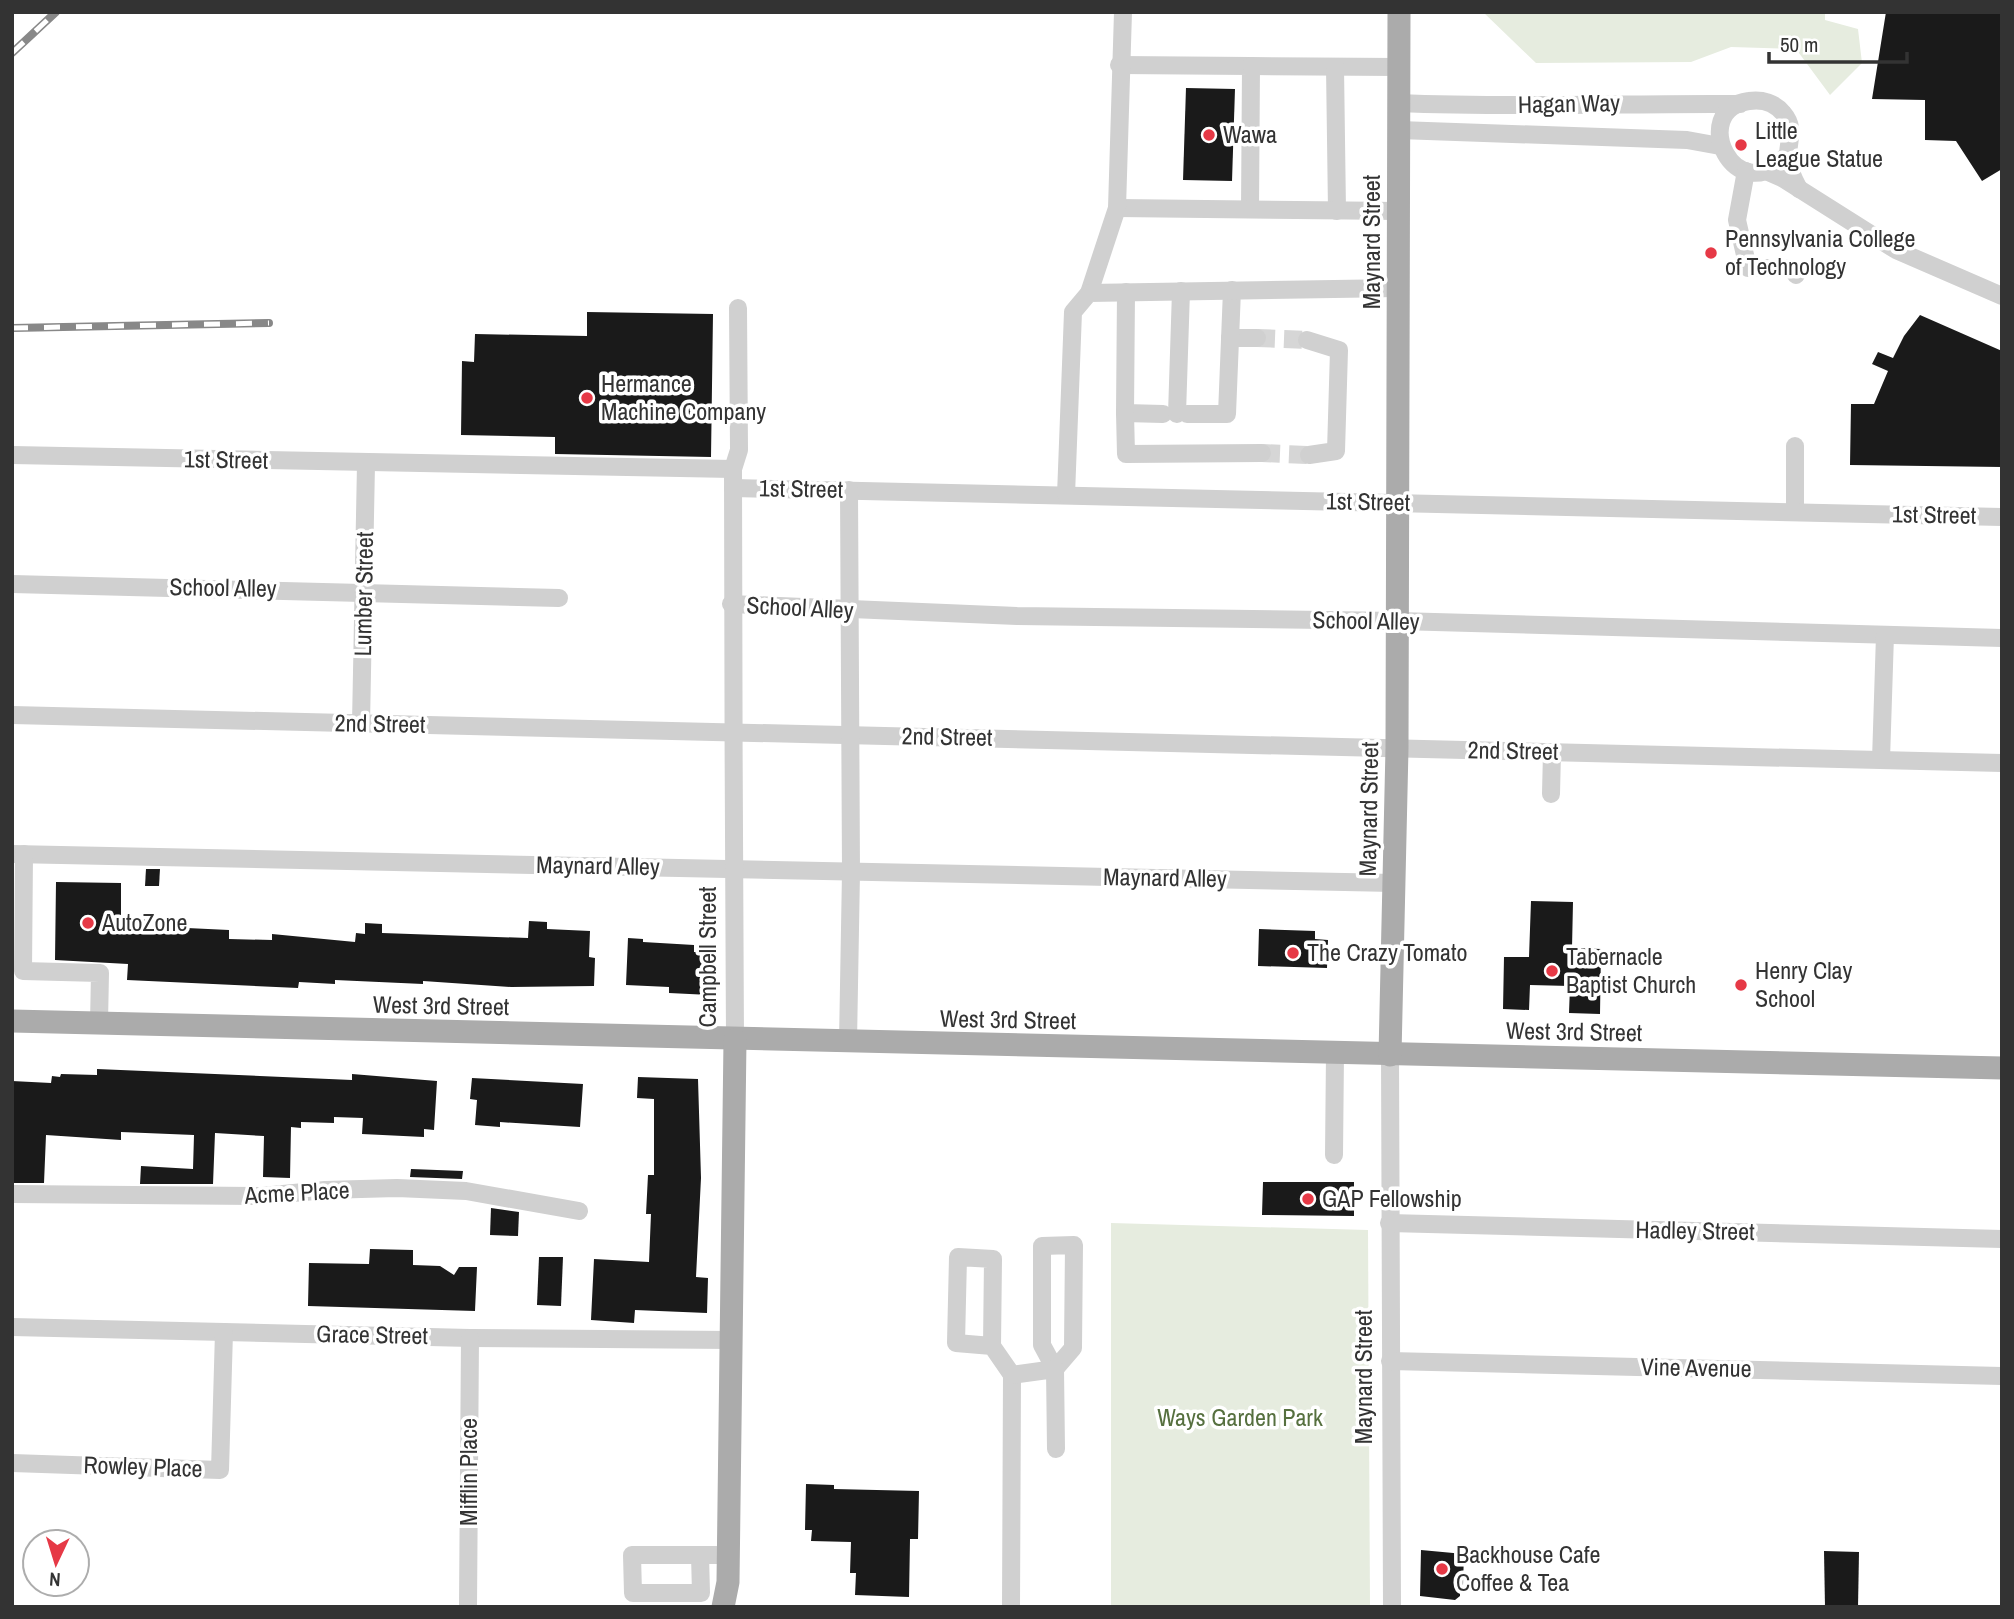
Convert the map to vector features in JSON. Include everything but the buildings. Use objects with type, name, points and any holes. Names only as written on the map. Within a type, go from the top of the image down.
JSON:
[{"type":"main road","name":"Maynard Street","points":[[1390,1055],[1397,748],[1399,12]]},
{"type":"main road","name":"West 3rd Street","points":[[12,1021],[2002,1068]]},
{"type":"main road","name":"Campbell Street","points":[[723,1607],[728,1582],[729,1555],[735,1040]]},
{"type":"street","points":[[1066,495],[1073,312],[1089,293],[1117,208],[1119,65],[1123,12]]},
{"type":"street","points":[[1119,65],[1399,68]]},
{"type":"street","points":[[1250,209],[1251,66]]},
{"type":"street","points":[[1335,67],[1337,211]]},
{"type":"street","name":"Hagan Way","points":[[1399,103],[1543,106],[1633,102],[1740,104],[1760,100],[1773,104],[1784,114],[1791,126],[1792,140],[1788,154],[1791,174],[1800,189]]},
{"type":"street","points":[[1740,104],[1724,118],[1719,132],[1720,146],[1727,159],[1746,171],[1766,171],[1778,165],[1788,154]]},
{"type":"street","name":"Hagan Way","points":[[1399,130],[1687,140],[1720,146]]},
{"type":"street","points":[[1746,171],[1737,220],[1748,268],[1793,268],[1796,275]]},
{"type":"street","points":[[1766,171],[1800,189],[1896,250],[2002,296]]},
{"type":"street","points":[[1117,208],[1399,211]]},
{"type":"street","points":[[1089,293],[1398,288]]},
{"type":"street","points":[[1125,413],[1227,414],[1232,290]]},
{"type":"street","points":[[1176,414],[1181,291]]},
{"type":"street","points":[[1126,292],[1126,454],[1262,453]]},
{"type":"street","name":"Campbell Street","points":[[735,1040],[736,733],[731,604],[733,469],[739,450],[738,308]]},
{"type":"street","points":[[1230,338],[1257,338]]},
{"type":"street","points":[[1307,340],[1339,350],[1336,451],[1310,455]]},
{"type":"street","points":[[1795,446],[1795,512]]},
{"type":"street","name":"1st Street","points":[[12,455],[366,464],[733,469]]},
{"type":"street","name":"Lumber Street","points":[[361,724],[366,464]]},
{"type":"street","name":"1st Street","points":[[733,488],[2002,517]]},
{"type":"street","points":[[848,1042],[851,872],[849,490]]},
{"type":"street","name":"School Alley","points":[[12,584],[559,598]]},
{"type":"street","name":"School Alley","points":[[731,604],[850,611],[1398,621],[2002,638]]},
{"type":"street","points":[[1881,760],[1885,635]]},
{"type":"street","name":"2nd Street","points":[[12,715],[2002,763]]},
{"type":"street","points":[[1551,794],[1552,752]]},
{"type":"street","points":[[18,854],[23,971],[100,973],[99,1023]]},
{"type":"street","name":"Maynard Alley","points":[[18,854],[1394,883]]},
{"type":"street","points":[[1334,1155],[1335,1053]]},
{"type":"street","name":"Maynard Street","points":[[1390,1055],[1392,1607]]},
{"type":"street","name":"Acme Place","points":[[12,1194],[262,1196],[324,1190],[397,1188],[466,1191],[579,1211]]},
{"type":"street","name":"Hadley Street","points":[[1389,1223],[2002,1239]]},
{"type":"street","points":[[1012,1375],[1055,1369],[1073,1348],[1074,1245],[1042,1246],[1042,1345],[1055,1369],[1056,1449]]},
{"type":"street","points":[[992,1346],[956,1343],[958,1257],[993,1259],[992,1346],[1012,1375],[1011,1607]]},
{"type":"street","name":"Grace Street","points":[[12,1327],[470,1338],[732,1340]]},
{"type":"street","name":"Rowley Place","points":[[12,1463],[220,1469],[224,1332]]},
{"type":"street","name":"Mifflin Place","points":[[468,1607],[470,1338]]},
{"type":"street","name":"Vine Avenue","points":[[1390,1361],[2002,1376]]},
{"type":"street","points":[[700,1555],[729,1555]]},
{"type":"green space","points":[[1483,12],[1825,12],[1825,20],[1858,29],[1862,63],[1830,95],[1796,49],[1731,47],[1691,62],[1536,63]]},
{"type":"green space","name":"Ways Garden Park","points":[[1111,1223],[1368,1230],[1370,1607],[1111,1607]]},
{"type":"tunnel","points":[[1257,338],[1307,340]]},
{"type":"tunnel","points":[[1262,453],[1309,455]]},
{"type":"railway","points":[[12,53],[56,12]]},
{"type":"railway","points":[[12,328],[269,323]]},
{"type":"place","name":"Wawa","points":[[1209,135]]},
{"type":"place","name":"Little League Statue","points":[[1741,145]]},
{"type":"place","name":"Pennsylvania College of Technology","points":[[1711,253]]},
{"type":"place","name":"Hermance Machine Company","points":[[587,398]]},
{"type":"place","name":"AutoZone","points":[[88,923]]},
{"type":"place","name":"The Crazy Tomato","points":[[1293,953]]},
{"type":"place","name":"Tabernacle Baptist Church","points":[[1552,971]]},
{"type":"place","name":"Henry Clay School","points":[[1741,985]]},
{"type":"place","name":"GAP Fellowship","points":[[1308,1199]]},
{"type":"place","name":"Backhouse Cafe Coffee & Tea","points":[[1442,1569]]}]
